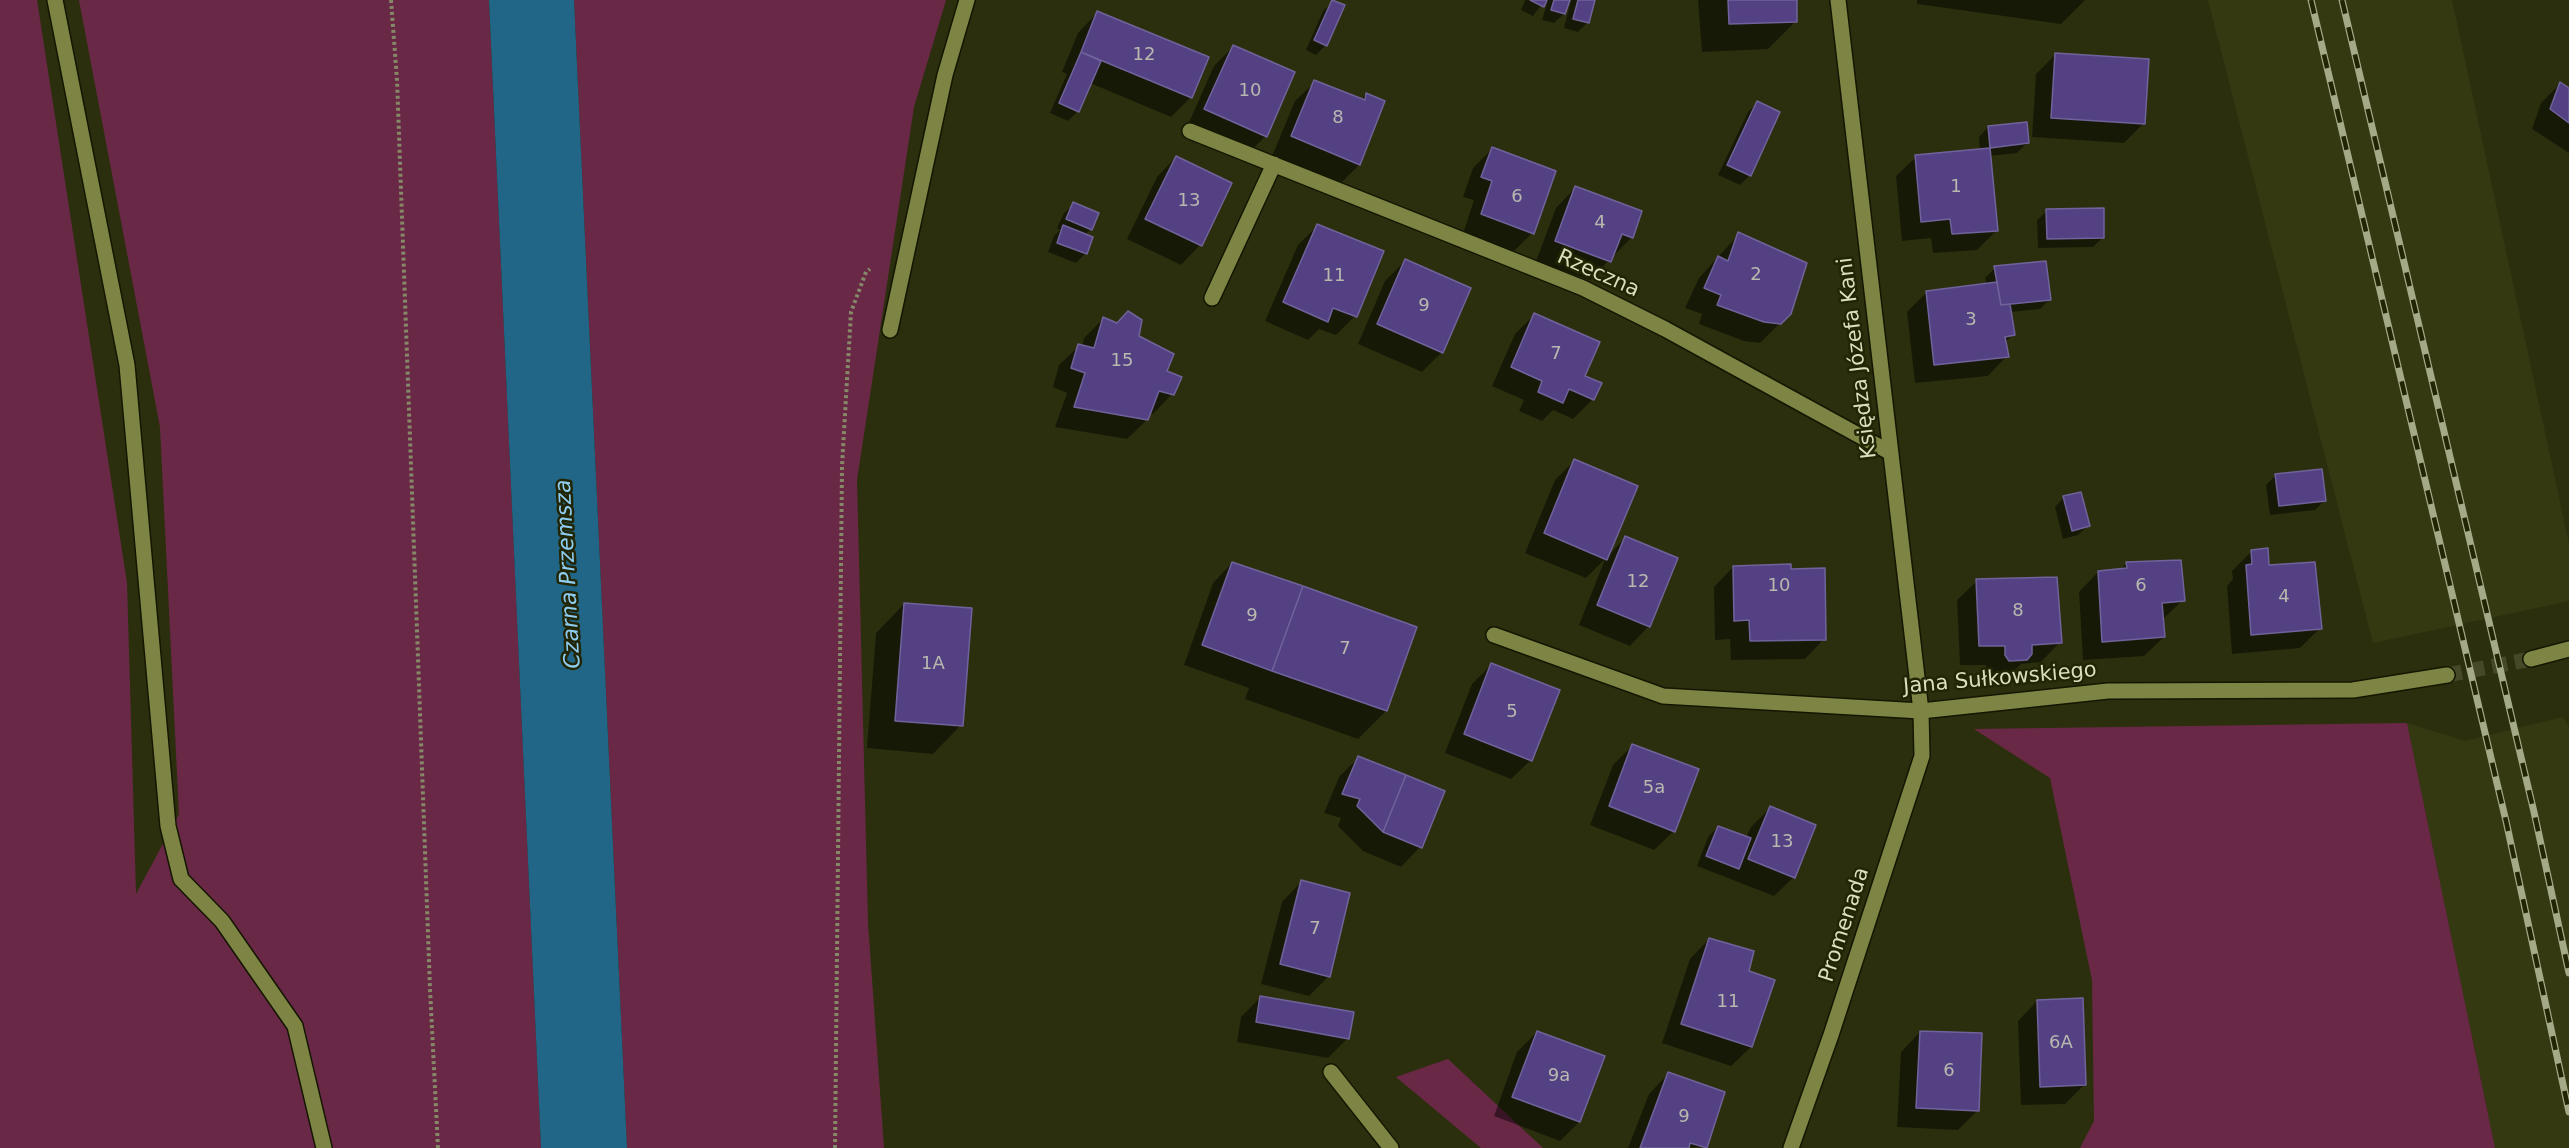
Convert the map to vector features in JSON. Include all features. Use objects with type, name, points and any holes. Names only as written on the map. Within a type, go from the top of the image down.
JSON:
[{"type":"street","points":[[56,0],[127,365],[168,826],[181,879],[222,921],[295,1026],[324,1148]]},
{"type":"street","points":[[890,330],[945,75],[967,0]]},
{"type":"street","name":"Księdza Józefa Kani","points":[[1838,0],[1921,711]]},
{"type":"street","name":"Rzeczna","points":[[1190,131],[1583,288],[1676,334],[1891,453]]},
{"type":"street","points":[[1212,298],[1274,164]]},
{"type":"street","name":"Jana Sułkowskiego","points":[[1494,635],[1663,696],[1921,711],[2108,691],[2353,690],[2447,675]]},
{"type":"street","points":[[2530,659],[2569,649]]},
{"type":"street","name":"Promenada","points":[[1791,1148],[1831,1035],[1922,756],[1921,711]]},
{"type":"street","points":[[1331,1072],[1391,1148]]},
{"type":"path","points":[[391,0],[397,80],[430,988],[438,1148]]},
{"type":"path","points":[[835,1148],[842,466],[851,312],[866,272],[907,247]]},
{"type":"shaded area","points":[[0,0],[37,0],[127,583],[136,894],[179,814],[160,427],[79,0],[489,0],[541,1148],[0,1148]]},
{"type":"shaded area","points":[[574,0],[946,0],[914,107],[857,480],[868,923],[884,1148],[627,1148]]},
{"type":"shaded area","points":[[2208,0],[2452,0],[2569,544],[2569,601],[2373,643]]},
{"type":"shaded area","points":[[2563,717],[2569,727],[2569,1148],[2495,1148],[2407,723],[2465,741]]},
{"type":"shaded area","points":[[2407,723],[2495,1148],[2080,1148],[2094,1121],[2092,980],[2050,778],[1974,729]]},
{"type":"shaded area","points":[[1448,1059],[1543,1148],[1481,1148],[1396,1077]]},
{"type":"water","name":"Czarna Przemsza","points":[[489,0],[574,0],[627,1148],[541,1148]]},
{"type":"building","points":[[1332,0],[1345,5],[1327,46],[1314,40]]},
{"type":"building","points":[[1530,0],[1547,0],[1544,7]]},
{"type":"building","points":[[1554,0],[1570,0],[1565,14],[1551,10]]},
{"type":"building","points":[[1578,0],[1595,0],[1589,23],[1573,19]]},
{"type":"building","points":[[1728,0],[1797,0],[1797,22],[1729,24]]},
{"type":"building","points":[[1097,11],[1209,57],[1192,98],[1081,52]]},
{"type":"building","points":[[1233,45],[1295,72],[1267,137],[1204,109]]},
{"type":"building","points":[[1081,52],[1101,61],[1079,112],[1059,103]]},
{"type":"building","points":[[2055,53],[2149,59],[2145,124],[2051,118]]},
{"type":"building","points":[[1314,80],[1365,100],[1366,93],[1385,101],[1360,165],[1291,136]]},
{"type":"building","points":[[2560,82],[2569,88],[2569,123],[2550,109]]},
{"type":"building","points":[[1757,101],[1780,112],[1751,176],[1727,165]]},
{"type":"building","points":[[2027,122],[2029,143],[1990,148],[1988,126]]},
{"type":"building","points":[[1492,147],[1556,171],[1534,234],[1481,214],[1492,181],[1481,177]]},
{"type":"building","points":[[1990,148],[1998,231],[1952,234],[1950,219],[1921,222],[1915,155]]},
{"type":"building","points":[[1176,156],[1232,183],[1202,246],[1145,219]]},
{"type":"building","points":[[1575,186],[1642,211],[1633,238],[1622,234],[1611,262],[1555,241]]},
{"type":"building","points":[[1073,202],[1099,213],[1092,230],[1066,219]]},
{"type":"building","points":[[2104,208],[2104,238],[2047,239],[2046,209]]},
{"type":"building","points":[[1317,224],[1384,251],[1357,317],[1333,308],[1328,322],[1283,302]]},
{"type":"building","points":[[1063,225],[1093,237],[1087,254],[1057,243]]},
{"type":"building","points":[[1738,232],[1807,263],[1791,314],[1781,324],[1764,322],[1717,305],[1721,295],[1704,288],[1718,256],[1728,261]]},
{"type":"building","points":[[1405,259],[1471,288],[1443,353],[1377,324]]},
{"type":"building","points":[[2046,261],[2051,300],[2001,305],[1994,266]]},
{"type":"building","points":[[1997,282],[2001,305],[2010,304],[2015,335],[2005,337],[2009,357],[1934,365],[1926,291]]},
{"type":"building","points":[[1128,311],[1142,320],[1139,336],[1174,354],[1167,371],[1182,377],[1174,395],[1159,391],[1148,420],[1074,407],[1085,373],[1071,368],[1078,344],[1094,348],[1103,317],[1117,323]]},
{"type":"building","points":[[1534,313],[1600,342],[1585,376],[1602,383],[1594,400],[1569,389],[1563,403],[1538,392],[1542,381],[1511,367]]},
{"type":"building","points":[[1574,459],[1638,486],[1607,560],[1544,533]]},
{"type":"building","points":[[2322,469],[2326,501],[2279,506],[2275,474]]},
{"type":"building","points":[[2081,492],[2090,526],[2072,531],[2063,496]]},
{"type":"building","points":[[1625,536],[1678,558],[1650,627],[1597,605]]},
{"type":"building","points":[[2268,548],[2269,565],[2315,562],[2322,629],[2251,635],[2246,565],[2252,564],[2251,550]]},
{"type":"building","points":[[2181,560],[2185,601],[2162,603],[2165,637],[2102,642],[2098,571],[2127,568],[2126,562]]},
{"type":"building","points":[[1232,562],[1303,586],[1272,671],[1202,645]]},
{"type":"building","points":[[1791,564],[1791,569],[1825,568],[1826,640],[1750,641],[1749,620],[1734,621],[1733,566]]},
{"type":"building","points":[[2057,577],[2062,643],[2032,645],[2032,654],[2027,660],[2009,661],[2005,655],[2005,646],[1979,646],[1976,579]]},
{"type":"building","points":[[1303,586],[1417,627],[1387,711],[1272,671]]},
{"type":"building","points":[[904,603],[972,608],[963,726],[895,721]]},
{"type":"building","points":[[1491,663],[1560,690],[1532,761],[1464,734]]},
{"type":"building","points":[[1632,744],[1699,769],[1675,832],[1609,806]]},
{"type":"building","points":[[1358,756],[1406,775],[1383,832],[1357,806],[1360,799],[1342,794]]},
{"type":"building","points":[[1406,775],[1445,791],[1422,848],[1383,832]]},
{"type":"building","points":[[1770,806],[1816,825],[1795,878],[1748,859]]},
{"type":"building","points":[[1718,826],[1751,838],[1739,869],[1706,856]]},
{"type":"building","points":[[1301,880],[1350,893],[1330,977],[1280,964]]},
{"type":"building","points":[[1709,938],[1754,951],[1749,971],[1775,980],[1752,1047],[1681,1024]]},
{"type":"building","points":[[1260,996],[1354,1012],[1349,1039],[1256,1022]]},
{"type":"building","points":[[2083,998],[2086,1085],[2040,1087],[2037,1000]]},
{"type":"building","points":[[1537,1031],[1605,1056],[1580,1122],[1512,1097]]},
{"type":"building","points":[[1920,1031],[1982,1033],[1979,1111],[1916,1108]]},
{"type":"building","points":[[1668,1072],[1725,1092],[1707,1148],[1690,1143],[1689,1148],[1640,1148]]},
{"type":"tunnel","points":[[2447,675],[2531,659]]},
{"type":"railway","points":[[2311,0],[2506,821],[2569,1112]]},
{"type":"railway","points":[[2342,0],[2534,812],[2569,973]]}]
